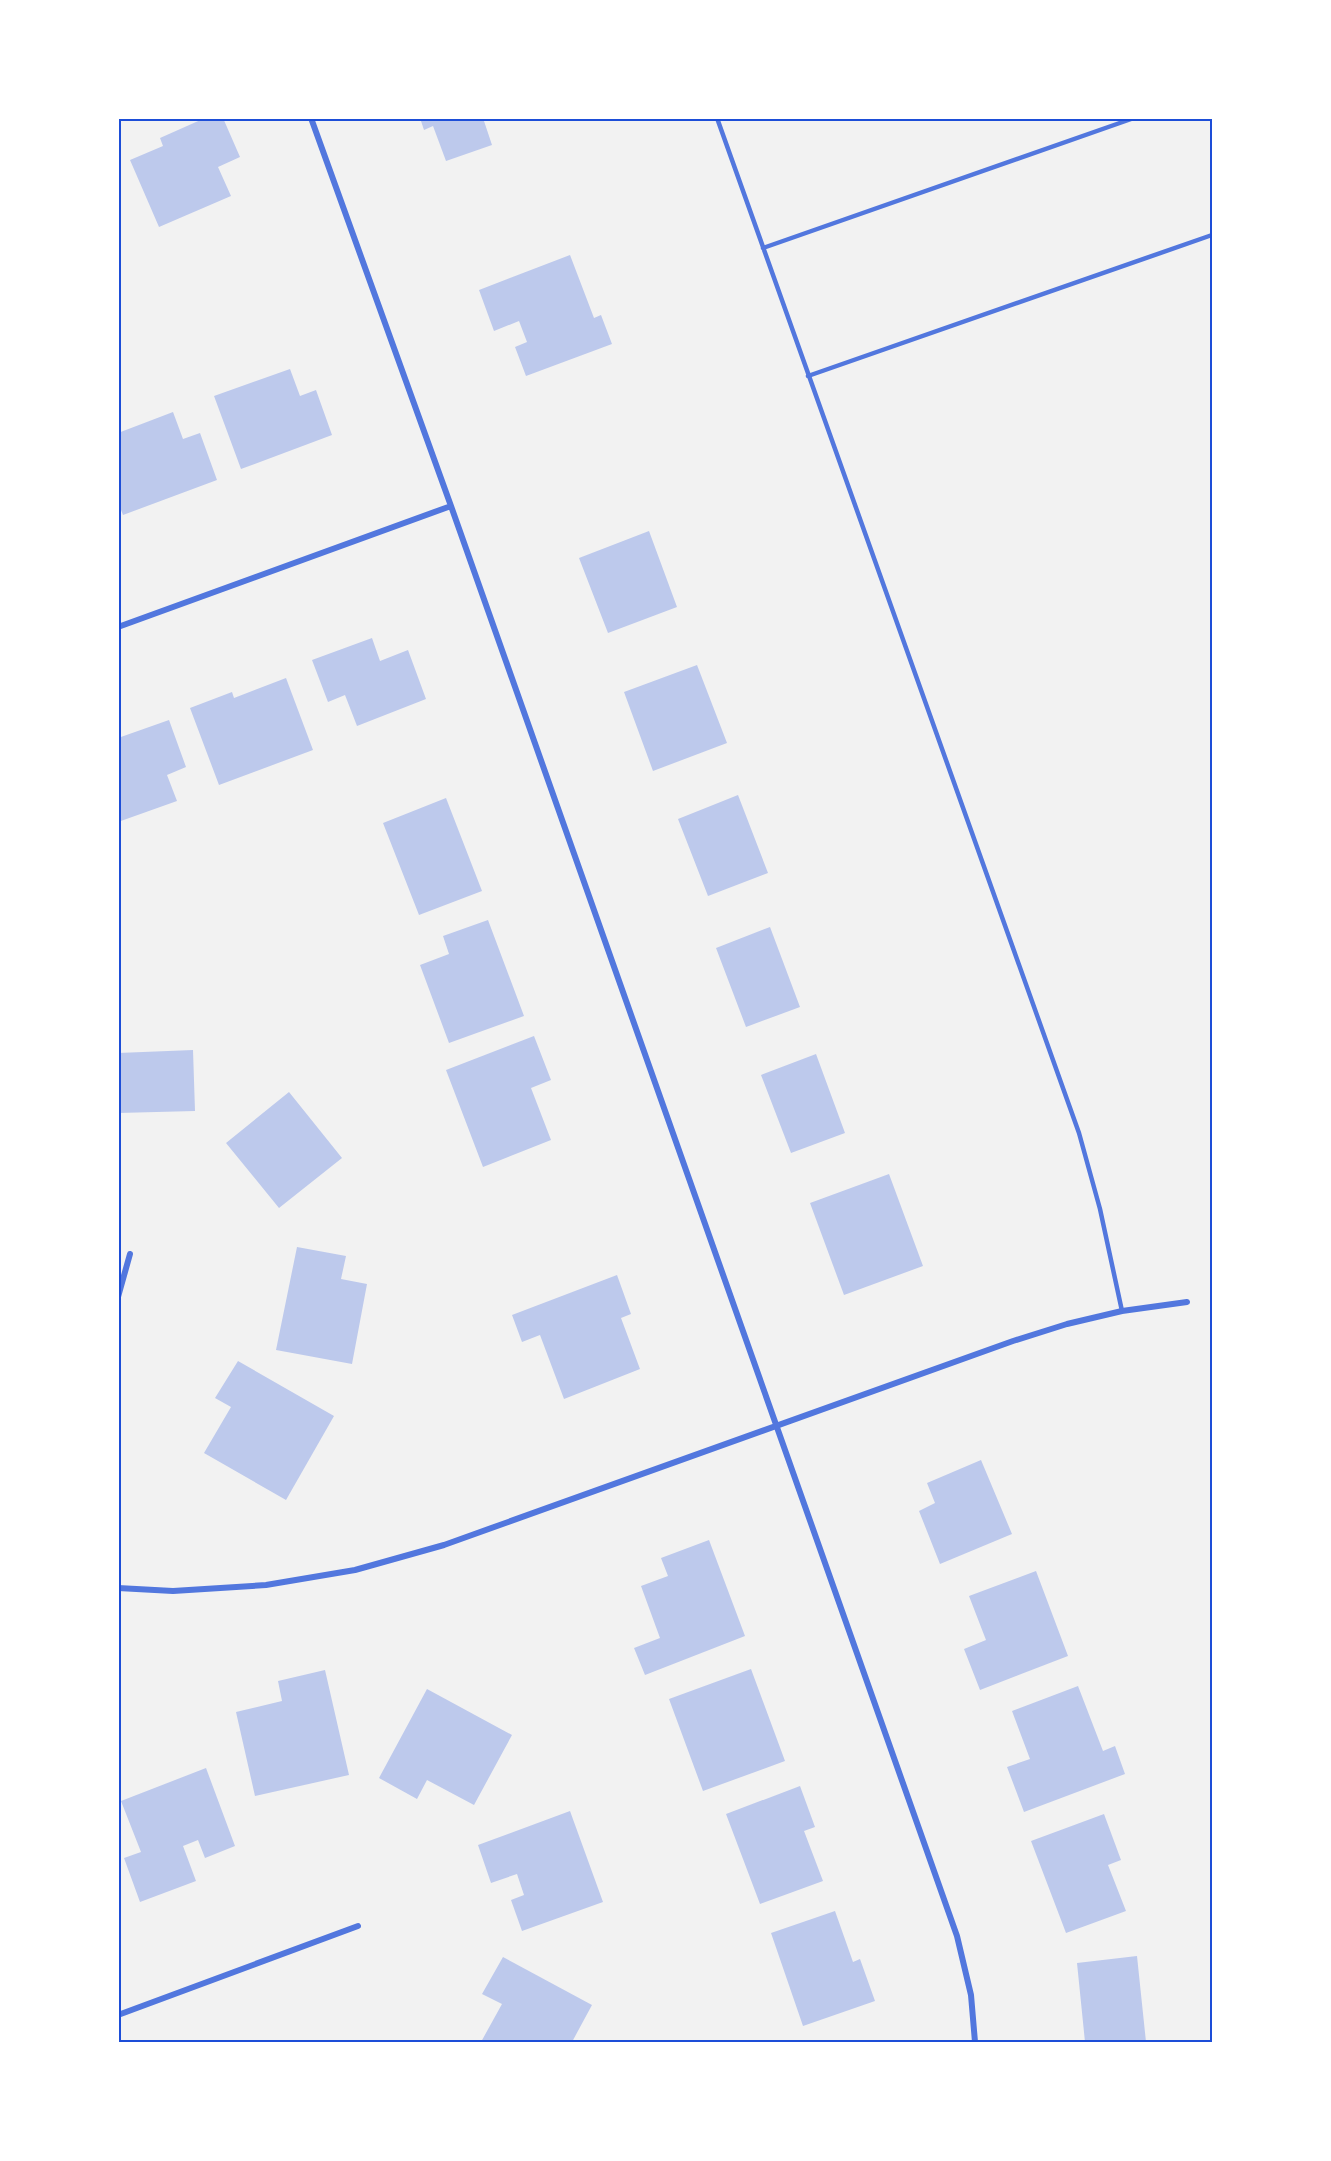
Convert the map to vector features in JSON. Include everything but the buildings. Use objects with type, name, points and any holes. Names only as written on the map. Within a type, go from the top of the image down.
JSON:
[{"type":"street","points":[[311,118],[451,506],[957,1936],[972,1995],[975,2043]]},
{"type":"street","points":[[118,627],[451,506]]},
{"type":"street","points":[[118,1297],[130,1254]]},
{"type":"street","points":[[118,1588],[173,1591],[266,1585],[355,1570],[444,1545],[1013,1341],[1067,1324],[1122,1311],[1187,1302]]},
{"type":"street","points":[[118,2015],[358,1926]]},
{"type":"lane","points":[[717,118],[1079,1133],[1101,1209],[1122,1311]]},
{"type":"lane","points":[[763,248],[1134,118]]},
{"type":"lane","points":[[808,376],[1212,235]]}]
